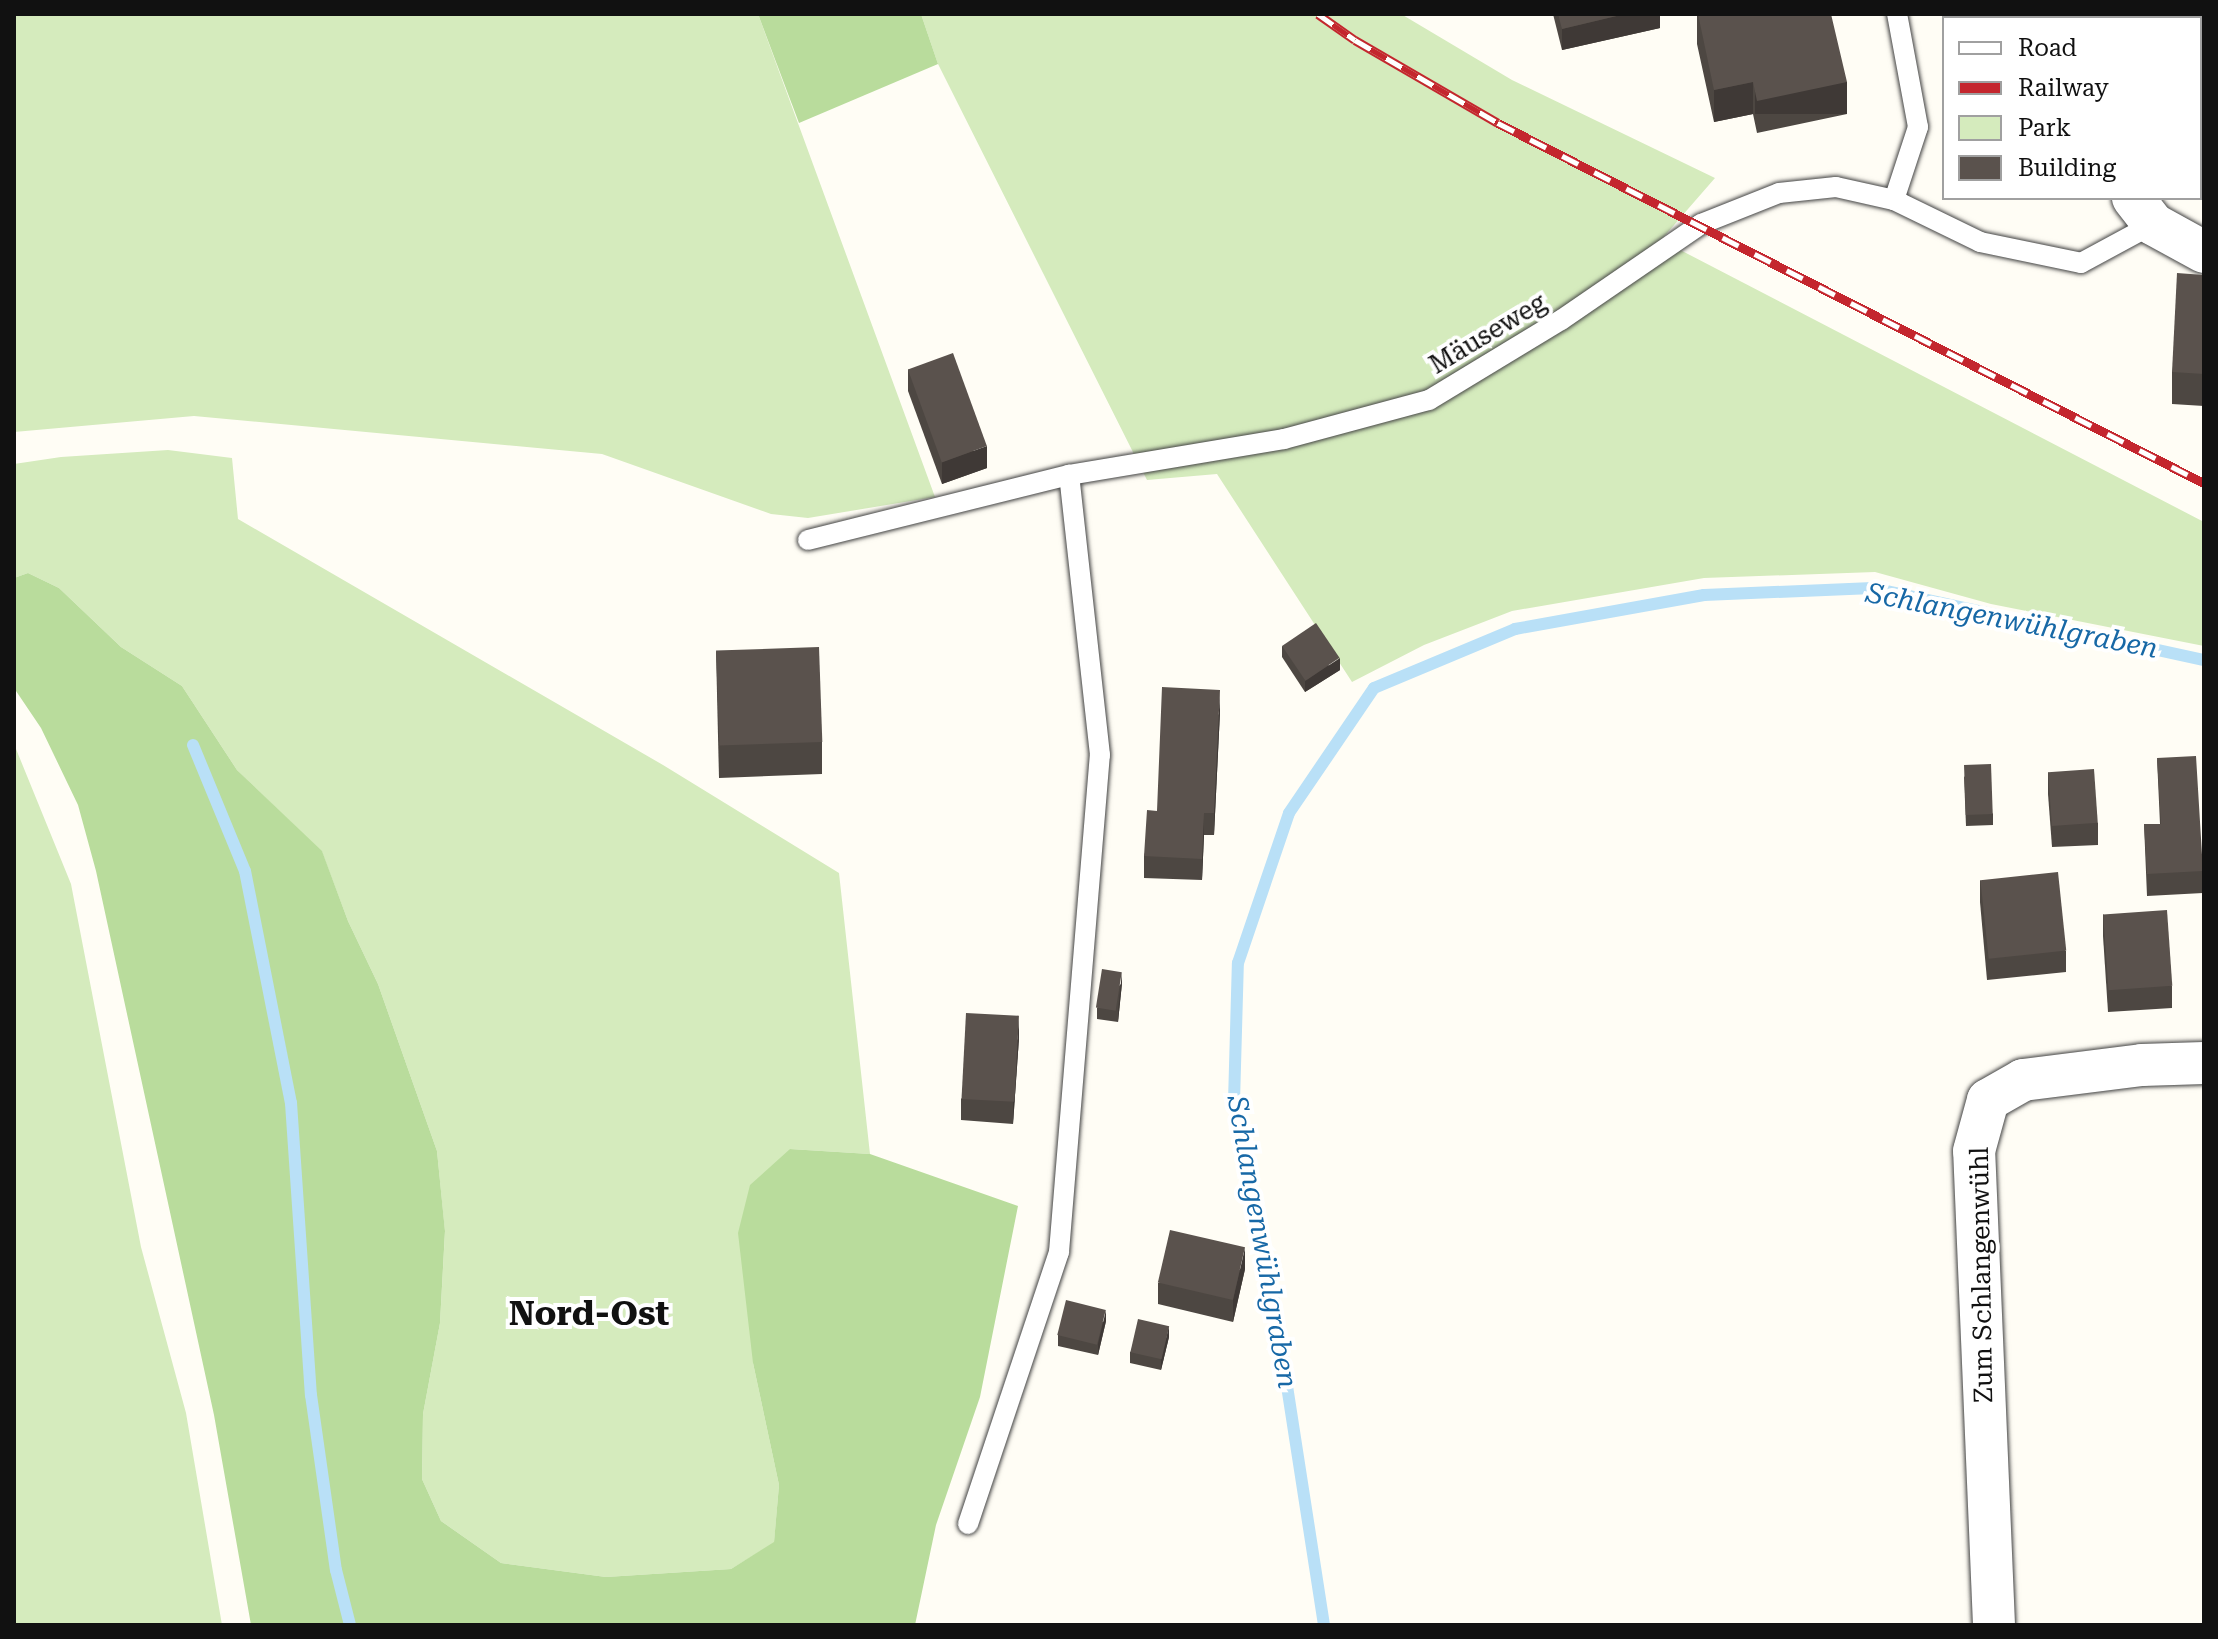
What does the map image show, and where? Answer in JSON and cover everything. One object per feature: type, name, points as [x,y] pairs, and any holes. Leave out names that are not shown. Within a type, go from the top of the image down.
[{"type":"street","points":[[2143,211],[2204,252]]},
{"type":"street","name":"Zum Schlangenwühl","points":[[1994,1625],[1974,1151],[1988,1100],[2023,1080],[2142,1065],[2204,1063]]},
{"type":"lane","points":[[1894,200],[1918,127],[1897,14]]},
{"type":"lane","name":"Mäuseweg","points":[[808,540],[1069,475],[1284,439],[1429,400],[1575,311],[1701,224],[1779,193],[1836,187],[1894,200],[1980,242],[2081,263],[2143,211]]},
{"type":"lane","points":[[968,1524],[1059,1252],[1100,755],[1069,475]]},
{"type":"green space","points":[[14,14],[758,14],[935,497],[808,518],[771,514],[602,454],[194,416],[14,432]]},
{"type":"green space","points":[[758,14],[921,14],[938,64],[799,123]]},
{"type":"green space","points":[[921,14],[1401,14],[1512,80],[1715,178],[1661,240],[2204,522],[2204,646],[1991,604],[1875,572],[1704,578],[1512,611],[1424,645],[1352,682],[1217,474],[1147,480],[938,64]]},
{"type":"green space","points":[[168,450],[232,458],[238,519],[663,765],[839,873],[870,1154],[790,1149],[753,1363],[779,1485],[774,1543],[731,1569],[606,1577],[501,1563],[441,1521],[422,1479],[423,1414],[440,1323],[445,1232],[437,1151],[378,984],[348,921],[322,852],[237,770],[182,686],[121,647],[59,588],[28,573],[14,578],[14,464],[61,457]]},
{"type":"green space","points":[[28,573],[59,588],[121,647],[182,686],[237,770],[322,851],[348,921],[378,984],[437,1151],[445,1231],[440,1323],[423,1414],[422,1479],[441,1521],[501,1563],[606,1577],[731,1569],[774,1542],[779,1485],[753,1363],[738,1233],[750,1185],[790,1149],[870,1154],[1018,1206],[980,1397],[936,1525],[915,1625],[251,1625],[214,1415],[96,871],[78,805],[41,728],[14,688],[14,578]]},
{"type":"green space","points":[[14,744],[71,884],[141,1247],[186,1413],[222,1625],[14,1625]]},
{"type":"building","points":[[1558,14],[1625,14],[1562,29]]},
{"type":"building","points":[[1698,14],[1831,14],[1847,82],[1757,101],[1753,82],[1714,90]]},
{"type":"building","points":[[2204,14],[2204,95],[2202,16],[2174,16]]},
{"type":"building","points":[[2177,273],[2204,275],[2204,374],[2172,372]]},
{"type":"building","points":[[953,353],[987,446],[942,462],[908,369]]},
{"type":"building","points":[[1316,623],[1339,658],[1305,681],[1282,646]]},
{"type":"building","points":[[819,647],[822,742],[719,746],[716,651]]},
{"type":"building","points":[[1162,687],[1220,690],[1214,813],[1204,813],[1202,859],[1144,856],[1147,810],[1157,811]]},
{"type":"building","points":[[2196,756],[2203,871],[2147,874],[2144,824],[2161,824],[2157,758]]},
{"type":"building","points":[[1991,764],[1993,814],[1966,815],[1964,765]]},
{"type":"building","points":[[2094,769],[2098,823],[2052,826],[2048,772]]},
{"type":"building","points":[[2058,872],[2066,951],[1989,959],[1980,880]]},
{"type":"building","points":[[2167,910],[2172,986],[2108,990],[2103,914]]},
{"type":"building","points":[[1102,969],[1122,972],[1116,1011],[1096,1008]]},
{"type":"building","points":[[966,1013],[1019,1016],[1014,1102],[961,1099]]},
{"type":"building","points":[[1170,1230],[1245,1247],[1233,1300],[1158,1283]]},
{"type":"building","points":[[1066,1300],[1106,1310],[1097,1345],[1057,1335]]},
{"type":"building","points":[[1138,1319],[1169,1326],[1162,1359],[1130,1352]]},
{"type":"waterway","name":"Schlangenwühlgraben","points":[[1324,1625],[1269,1269],[1234,1102],[1238,963],[1289,813],[1374,688],[1515,629],[1704,595],[1873,588],[2204,660]]},
{"type":"waterway","points":[[193,745],[245,871],[291,1103],[311,1395],[336,1570],[350,1625]]},
{"type":"railway","points":[[1318,14],[1355,40],[1498,123],[2204,483]]},
{"type":"district","name":"Nord-Ost","points":[[589,1314]]}]
